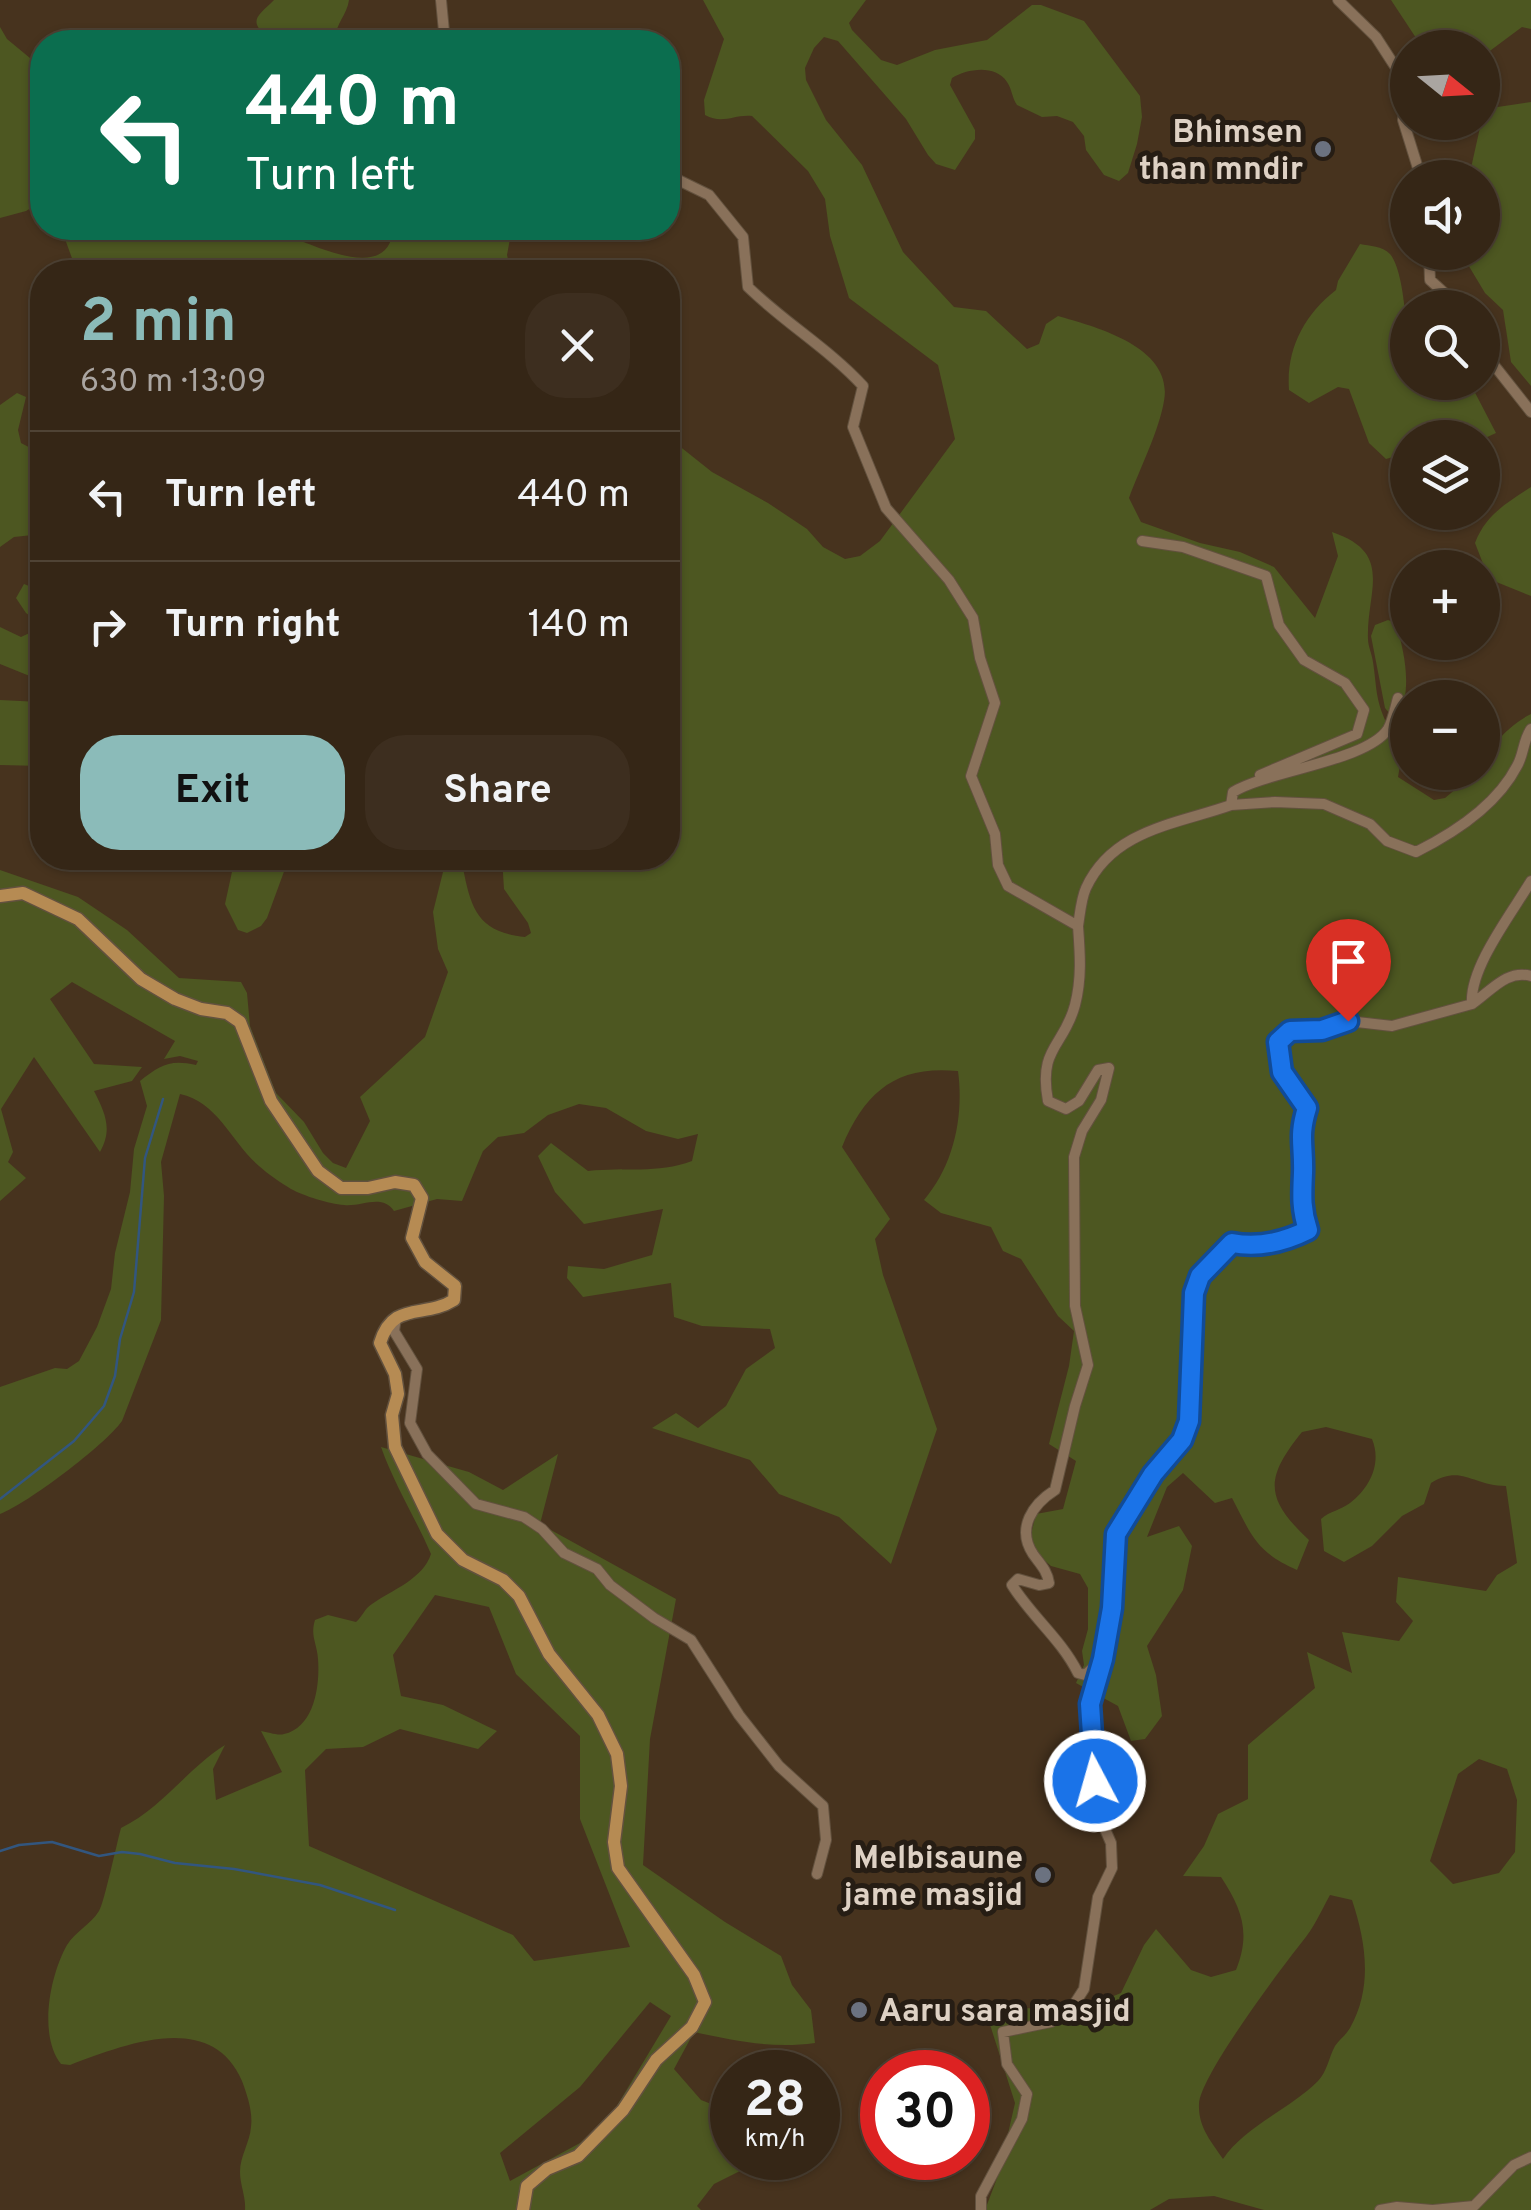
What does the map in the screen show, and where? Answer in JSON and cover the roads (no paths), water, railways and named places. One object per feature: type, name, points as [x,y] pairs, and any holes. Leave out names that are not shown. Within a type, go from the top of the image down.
[{"type":"main road","points":[[0,896],[24,893],[78,919],[141,979],[175,999],[227,1013],[240,1022],[270,1101],[318,1170],[341,1188],[395,1182],[414,1185],[422,1198],[412,1238],[425,1262],[455,1286],[454,1300],[442,1308],[416,1310],[396,1317],[385,1326],[380,1343],[395,1374],[398,1394],[392,1415],[395,1447],[437,1534],[463,1560],[503,1580],[519,1596],[549,1654],[598,1715],[617,1754],[621,1786],[614,1842],[618,1868],[694,1975],[705,2002],[692,2027],[656,2060],[623,2110],[578,2156],[547,2169],[527,2186],[522,2210]]},
{"type":"street","points":[[441,0],[444,30]]},
{"type":"street","points":[[1338,0],[1376,37],[1407,86],[1404,120],[1416,160]]},
{"type":"street","points":[[680,181],[709,196],[743,237],[748,288],[843,364],[863,386],[853,427],[886,508],[949,580],[973,618],[980,658],[995,703],[971,776],[995,834],[998,866],[1008,886],[1078,926]]},
{"type":"street","points":[[1500,373],[1531,412]]},
{"type":"street","points":[[1142,541],[1182,547],[1266,576],[1278,626],[1304,660],[1346,683],[1364,710],[1357,734],[1272,768],[1233,792],[1231,805]]},
{"type":"street","points":[[1250,781],[1367,747],[1388,730],[1390,724]]},
{"type":"street","points":[[1103,1659],[1084,1675],[1078,1673],[1059,1640],[1033,1617],[1012,1585],[1018,1579],[1039,1586],[1050,1583],[1044,1567],[1030,1550],[1026,1538],[1028,1519],[1038,1501],[1055,1490],[1064,1464],[1074,1406],[1088,1365],[1074,1306],[1074,1157],[1082,1131],[1101,1100],[1108,1068],[1098,1070],[1079,1101],[1066,1109],[1048,1101],[1046,1086],[1048,1053],[1074,1009],[1078,991],[1078,926],[1086,888],[1112,851],[1130,839],[1231,805],[1324,804],[1370,824],[1387,841],[1416,852],[1479,813],[1517,766],[1531,729]]},
{"type":"street","points":[[1472,1004],[1471,990],[1487,955],[1531,881]]},
{"type":"street","points":[[981,2210],[982,2196],[1022,2119],[1027,2094],[1007,2064],[1003,2032],[1051,2022],[1075,2003],[1084,1989],[1098,1897],[1112,1868],[1111,1844],[1098,1813],[1089,1718],[1112,1608],[1116,1534],[1153,1474],[1182,1440],[1189,1421],[1194,1293],[1200,1276],[1232,1243],[1248,1246],[1288,1240],[1308,1230],[1300,1204],[1303,1170],[1299,1134],[1307,1108],[1282,1072],[1278,1042],[1290,1031],[1322,1030],[1348,1021],[1392,1026],[1472,1004],[1505,978],[1520,973],[1531,976]]},
{"type":"street","points":[[396,1317],[394,1331],[416,1370],[410,1422],[427,1454],[476,1504],[524,1517],[564,1552],[597,1569],[624,1596],[691,1640],[739,1715],[779,1766],[823,1806],[826,1840],[817,1874]]},
{"type":"street","points":[[1380,2210],[1474,2206],[1514,2165],[1531,2157]]},
{"type":"waterway","points":[[0,1499],[74,1441],[104,1406],[115,1376],[120,1339],[134,1292],[145,1158],[163,1099]]},
{"type":"waterway","points":[[0,1851],[52,1842],[99,1856],[140,1854],[320,1885],[395,1910]]},
{"type":"place","name":"Bhimsen than mndir","points":[[1323,149]]},
{"type":"place","name":"Melbisaune jame masjid","points":[[1043,1875]]},
{"type":"place","name":"Aaru sara masjid","points":[[859,2010]]}]
